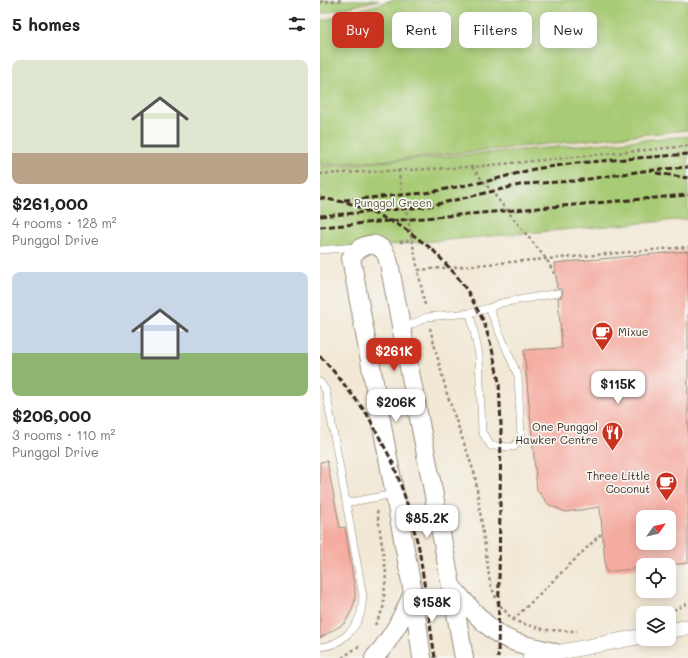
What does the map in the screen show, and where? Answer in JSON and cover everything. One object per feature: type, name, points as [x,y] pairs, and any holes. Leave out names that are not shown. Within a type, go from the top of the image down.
[{"type":"street","points":[[422,658],[413,593],[351,258],[355,251],[361,247],[369,245],[378,247],[384,251],[389,263],[452,587],[464,658]]},
{"type":"street","points":[[452,587],[475,612],[498,633],[512,640],[556,653]]},
{"type":"street","points":[[374,658],[386,645],[400,622],[413,593]]},
{"type":"street","points":[[676,630],[688,627]]},
{"type":"street","points":[[530,658],[636,637]]},
{"type":"lane","points":[[320,250],[361,247]]},
{"type":"lane","points":[[402,329],[427,317],[470,313],[501,303],[558,292]]},
{"type":"lane","points":[[470,313],[479,355],[482,432],[491,446],[514,447],[521,436],[518,376],[488,308]]},
{"type":"lane","points":[[320,382],[326,391],[363,596],[361,613],[354,627],[342,640],[320,648]]},
{"type":"lane","points":[[346,503],[394,494]]},
{"type":"path","points":[[320,2],[343,0]]},
{"type":"path","points":[[320,174],[471,167],[688,146]]},
{"type":"path","points":[[471,167],[547,260],[556,277]]},
{"type":"path","points":[[398,170],[412,240]]},
{"type":"path","points":[[374,627],[383,609],[386,573],[375,497]]},
{"type":"path","points":[[582,631],[546,630],[513,620],[602,533]]},
{"type":"path","points":[[676,609],[688,603]]},
{"type":"path","points":[[342,658],[358,648],[362,643]]},
{"type":"green space","points":[[320,0],[379,0],[320,14]]},
{"type":"green space","points":[[393,0],[688,0],[688,130],[390,160],[320,165],[320,21],[332,18],[332,48],[384,48],[384,12],[351,12]]},
{"type":"green space","name":"Punggol Green","points":[[688,136],[688,219],[320,251],[320,167]]},
{"type":"building","points":[[688,251],[688,563],[676,564],[676,558],[636,558],[636,569],[606,572],[600,507],[566,512],[549,505],[537,490],[524,350],[562,348],[558,298],[561,297],[563,293],[562,290],[557,288],[555,263]]},
{"type":"building","points":[[327,461],[340,528],[345,527],[355,590],[355,600],[352,610],[345,623],[320,638],[320,462]]},
{"type":"railway","points":[[344,200],[425,193],[488,181],[534,169],[577,163],[688,154]]},
{"type":"railway","points":[[320,216],[425,207],[524,184],[575,181],[643,171],[688,167]]},
{"type":"railway","points":[[656,173],[688,178]]},
{"type":"railway","points":[[320,227],[688,195]]},
{"type":"railway","points":[[320,198],[349,203],[404,228],[433,250],[456,275],[468,292],[484,322],[492,349],[499,382],[501,426],[498,658]]},
{"type":"railway","points":[[320,356],[367,414],[393,463],[406,500],[419,548],[435,658]]},
{"type":"place","name":"Mixue","points":[[603,352]]},
{"type":"place","name":"One Punggol Hawker Centre","points":[[613,452]]},
{"type":"place","name":"Three Little Coconut","points":[[666,502]]}]
